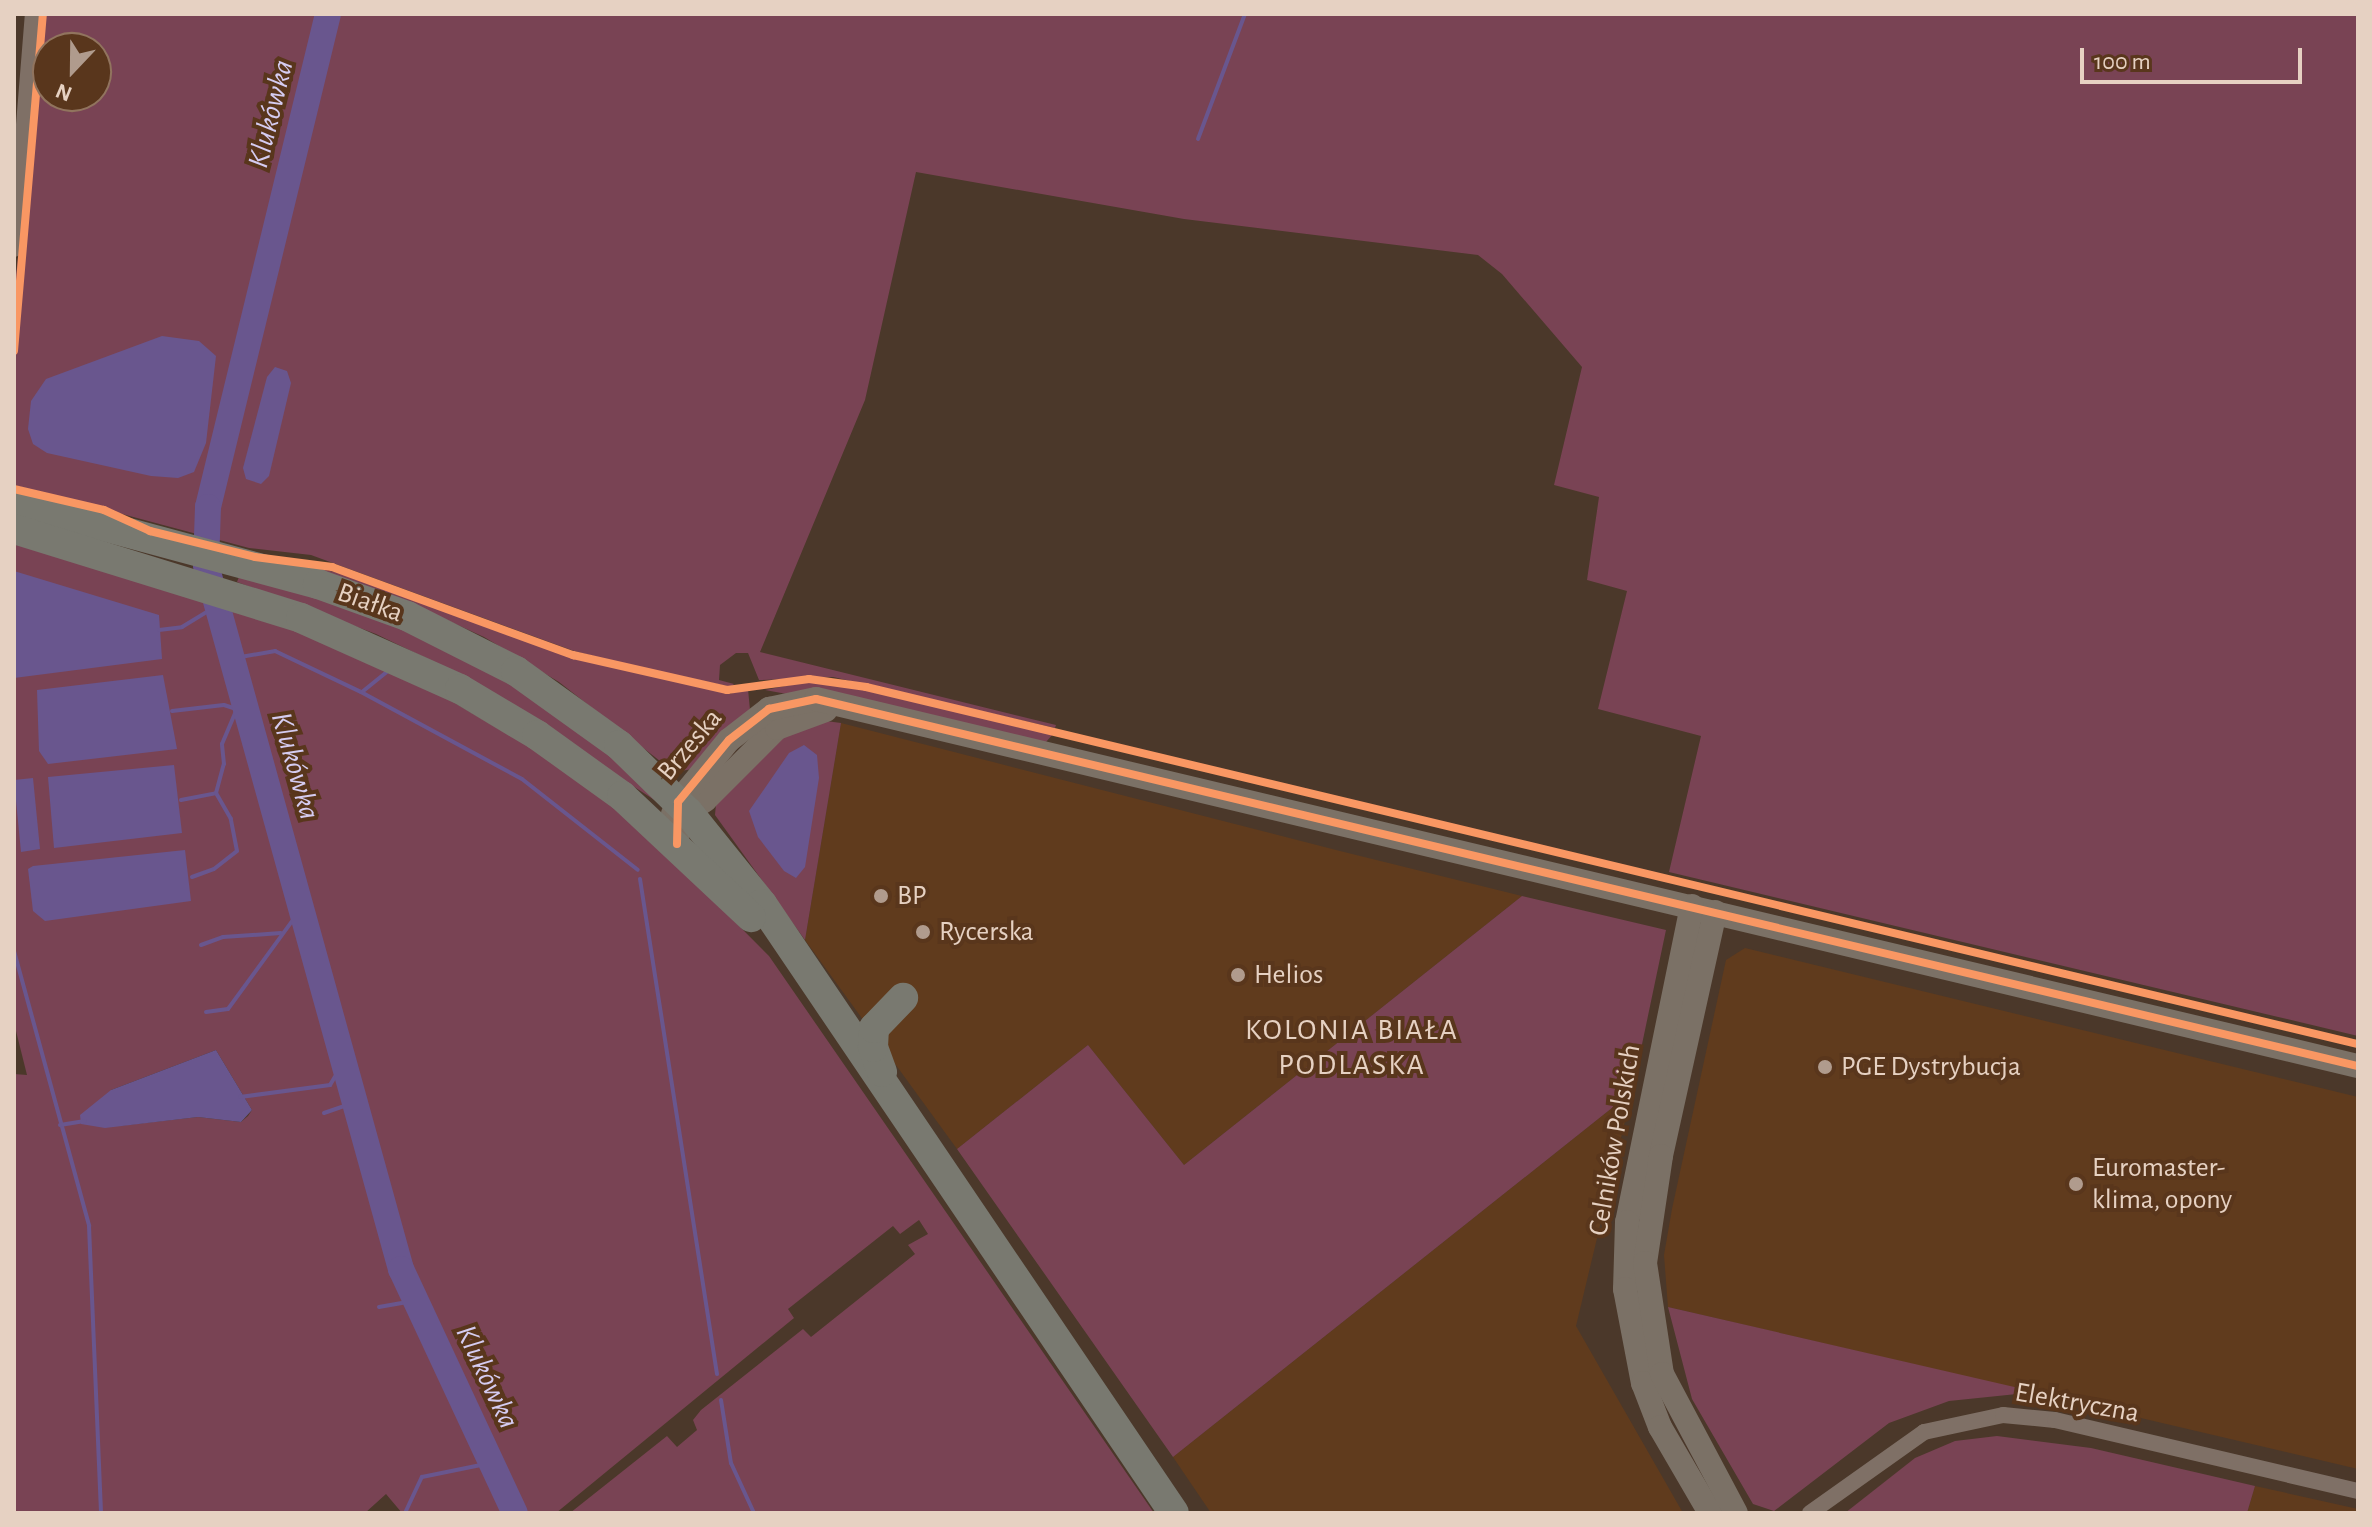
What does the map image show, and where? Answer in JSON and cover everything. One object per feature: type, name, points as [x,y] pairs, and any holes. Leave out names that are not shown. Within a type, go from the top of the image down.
[{"type":"highway","name":"Białka","points":[[14,502],[247,565],[407,616],[498,660],[600,730],[681,809],[762,904],[861,1053]]},
{"type":"highway","name":"Białka","points":[[14,529],[248,600],[363,642],[460,689],[537,735],[642,813],[677,844],[756,922],[861,1053]]},
{"type":"highway","points":[[890,1097],[872,1039],[880,1017],[903,998]]},
{"type":"highway","points":[[861,1053],[1174,1513]]},
{"type":"street","points":[[14,249],[33,14]]},
{"type":"street","name":"Brzeska","points":[[642,813],[681,809],[777,728],[847,705],[2358,1066]]},
{"type":"street","name":"Brzeska","points":[[677,844],[681,809]]},
{"type":"street","name":"Celników Polskich","points":[[1704,909],[1638,1160],[1630,1336],[1660,1427],[1710,1513]]},
{"type":"street","name":"Celników Polskich","points":[[1635,1263],[1662,1374],[1736,1513]]},
{"type":"street","name":"Elektryczna","points":[[1810,1513],[1924,1432],[2003,1415],[2055,1420],[2358,1491]]},
{"type":"shaded area","points":[[46,14],[2358,14],[2358,1036],[1669,872],[1701,736],[1598,709],[1627,591],[1587,580],[1599,497],[1554,485],[1582,367],[1502,274],[1478,255],[1184,219],[916,172],[865,400],[760,652],[1056,725],[1055,728],[833,677],[759,680],[748,653],[736,653],[720,665],[719,680],[734,684],[731,687],[625,664],[574,651],[311,555],[249,548],[14,485],[14,292],[35,112],[112,112],[112,32],[44,32]]},
{"type":"shaded area","points":[[162,336],[199,341],[216,356],[206,443],[194,472],[178,478],[151,476],[47,453],[33,444],[28,429],[31,401],[46,379]]},
{"type":"shaded area","points":[[275,367],[287,371],[291,383],[269,476],[261,484],[246,479],[243,468],[267,377]]},
{"type":"shaded area","points":[[14,541],[370,653],[606,792],[769,956],[1154,1513],[570,1513],[667,1436],[677,1447],[697,1430],[693,1420],[701,1410],[803,1329],[811,1337],[915,1254],[908,1245],[928,1234],[919,1220],[900,1234],[893,1226],[788,1309],[794,1318],[556,1513],[402,1513],[386,1494],[365,1513],[14,1513],[14,1074],[27,1075],[14,1023]],"holes":[[[216,1050],[252,1110],[241,1122],[198,1117],[118,1126],[111,1090]]]},
{"type":"shaded area","points":[[300,564],[352,576],[574,657],[729,694],[748,689],[750,710],[693,769],[674,772],[559,682],[484,637],[403,600]]},
{"type":"shaded area","points":[[242,569],[347,601],[561,708],[656,801],[463,676],[376,634],[237,582]]},
{"type":"shaded area","points":[[14,571],[159,615],[162,659],[14,678]]},
{"type":"shaded area","points":[[163,675],[177,749],[48,764],[39,751],[37,690]]},
{"type":"shaded area","points":[[805,682],[862,689],[1053,734],[1046,742],[765,690]]},
{"type":"shaded area","points":[[811,719],[841,723],[805,940],[715,815],[716,804],[767,743]]},
{"type":"shaded area","points":[[841,723],[1522,896],[1184,1165],[1088,1045],[957,1149],[805,940]]},
{"type":"shaded area","points":[[804,745],[817,755],[819,778],[805,867],[796,878],[784,871],[758,837],[749,811],[789,753]]},
{"type":"shaded area","points":[[174,765],[182,833],[54,848],[48,777]]},
{"type":"shaded area","points":[[33,778],[40,849],[21,852],[14,780]]},
{"type":"shaded area","points":[[185,850],[191,901],[45,921],[33,911],[28,869],[33,866]]},
{"type":"shaded area","points":[[1522,896],[1666,930],[1632,1092],[1173,1457],[957,1149],[1088,1045],[1184,1165]]},
{"type":"shaded area","points":[[1745,948],[2358,1097],[2358,1469],[1668,1307],[1664,1255],[1672,1209],[1726,960]]},
{"type":"shaded area","points":[[216,1050],[252,1110],[241,1122],[198,1117],[105,1128],[81,1124],[80,1115],[111,1090]]},
{"type":"shaded area","points":[[1632,1092],[1576,1326],[1683,1513],[1211,1513],[1173,1457]]},
{"type":"shaded area","points":[[1668,1307],[2036,1392],[1949,1401],[1889,1423],[1774,1511],[1753,1504],[1692,1399]]},
{"type":"shaded area","points":[[1997,1436],[2091,1448],[2255,1486],[2247,1513],[1845,1513],[1915,1458],[1955,1441]]},
{"type":"shaded area","points":[[2255,1486],[2358,1509],[2358,1513],[2247,1513]]},
{"type":"waterway","name":"Klukówka","points":[[328,14],[208,507],[206,565],[401,1269],[515,1513]]},
{"type":"waterway","points":[[1198,139],[1245,14]]},
{"type":"waterway","points":[[159,630],[182,627],[218,605]]},
{"type":"waterway","points":[[235,658],[275,651],[361,692],[522,779],[638,870]]},
{"type":"waterway","points":[[362,692],[388,671]]},
{"type":"waterway","points":[[192,877],[214,869],[237,851],[231,819],[216,793],[224,764],[222,744],[237,709],[247,704]]},
{"type":"waterway","points":[[172,711],[224,705],[236,709]]},
{"type":"waterway","points":[[181,800],[216,793]]},
{"type":"waterway","points":[[640,879],[717,1374]]},
{"type":"waterway","points":[[206,1012],[228,1009],[303,906]]},
{"type":"waterway","points":[[201,945],[223,937],[281,933]]},
{"type":"waterway","points":[[14,951],[89,1226],[101,1513]]},
{"type":"waterway","points":[[240,1097],[330,1085],[345,1060]]},
{"type":"waterway","points":[[324,1113],[356,1102]]},
{"type":"waterway","points":[[60,1125],[85,1121]]},
{"type":"waterway","points":[[379,1307],[414,1301]]},
{"type":"waterway","points":[[721,1400],[731,1463],[754,1513]]},
{"type":"waterway","points":[[405,1513],[422,1477],[491,1463]]},
{"type":"cycle path","points":[[14,351],[43,14]]},
{"type":"cycle path","points":[[14,489],[104,510],[150,531],[255,557],[332,567],[573,655],[727,690],[809,679],[866,687],[2358,1044]]},
{"type":"cycle path","points":[[677,844],[678,802],[729,740],[769,709],[816,699],[2358,1066]]},
{"type":"place","name":"BP","points":[[881,896]]},
{"type":"place","name":"Rycerska","points":[[923,932]]},
{"type":"place","name":"Helios","points":[[1238,975]]},
{"type":"place","name":"PGE Dystrybucja","points":[[1825,1067]]},
{"type":"place","name":"Euromaster- klima, opony","points":[[2076,1184]]},
{"type":"district","name":"KOLONIA BIAŁA PODLASKA","points":[[1352,1047]]}]
